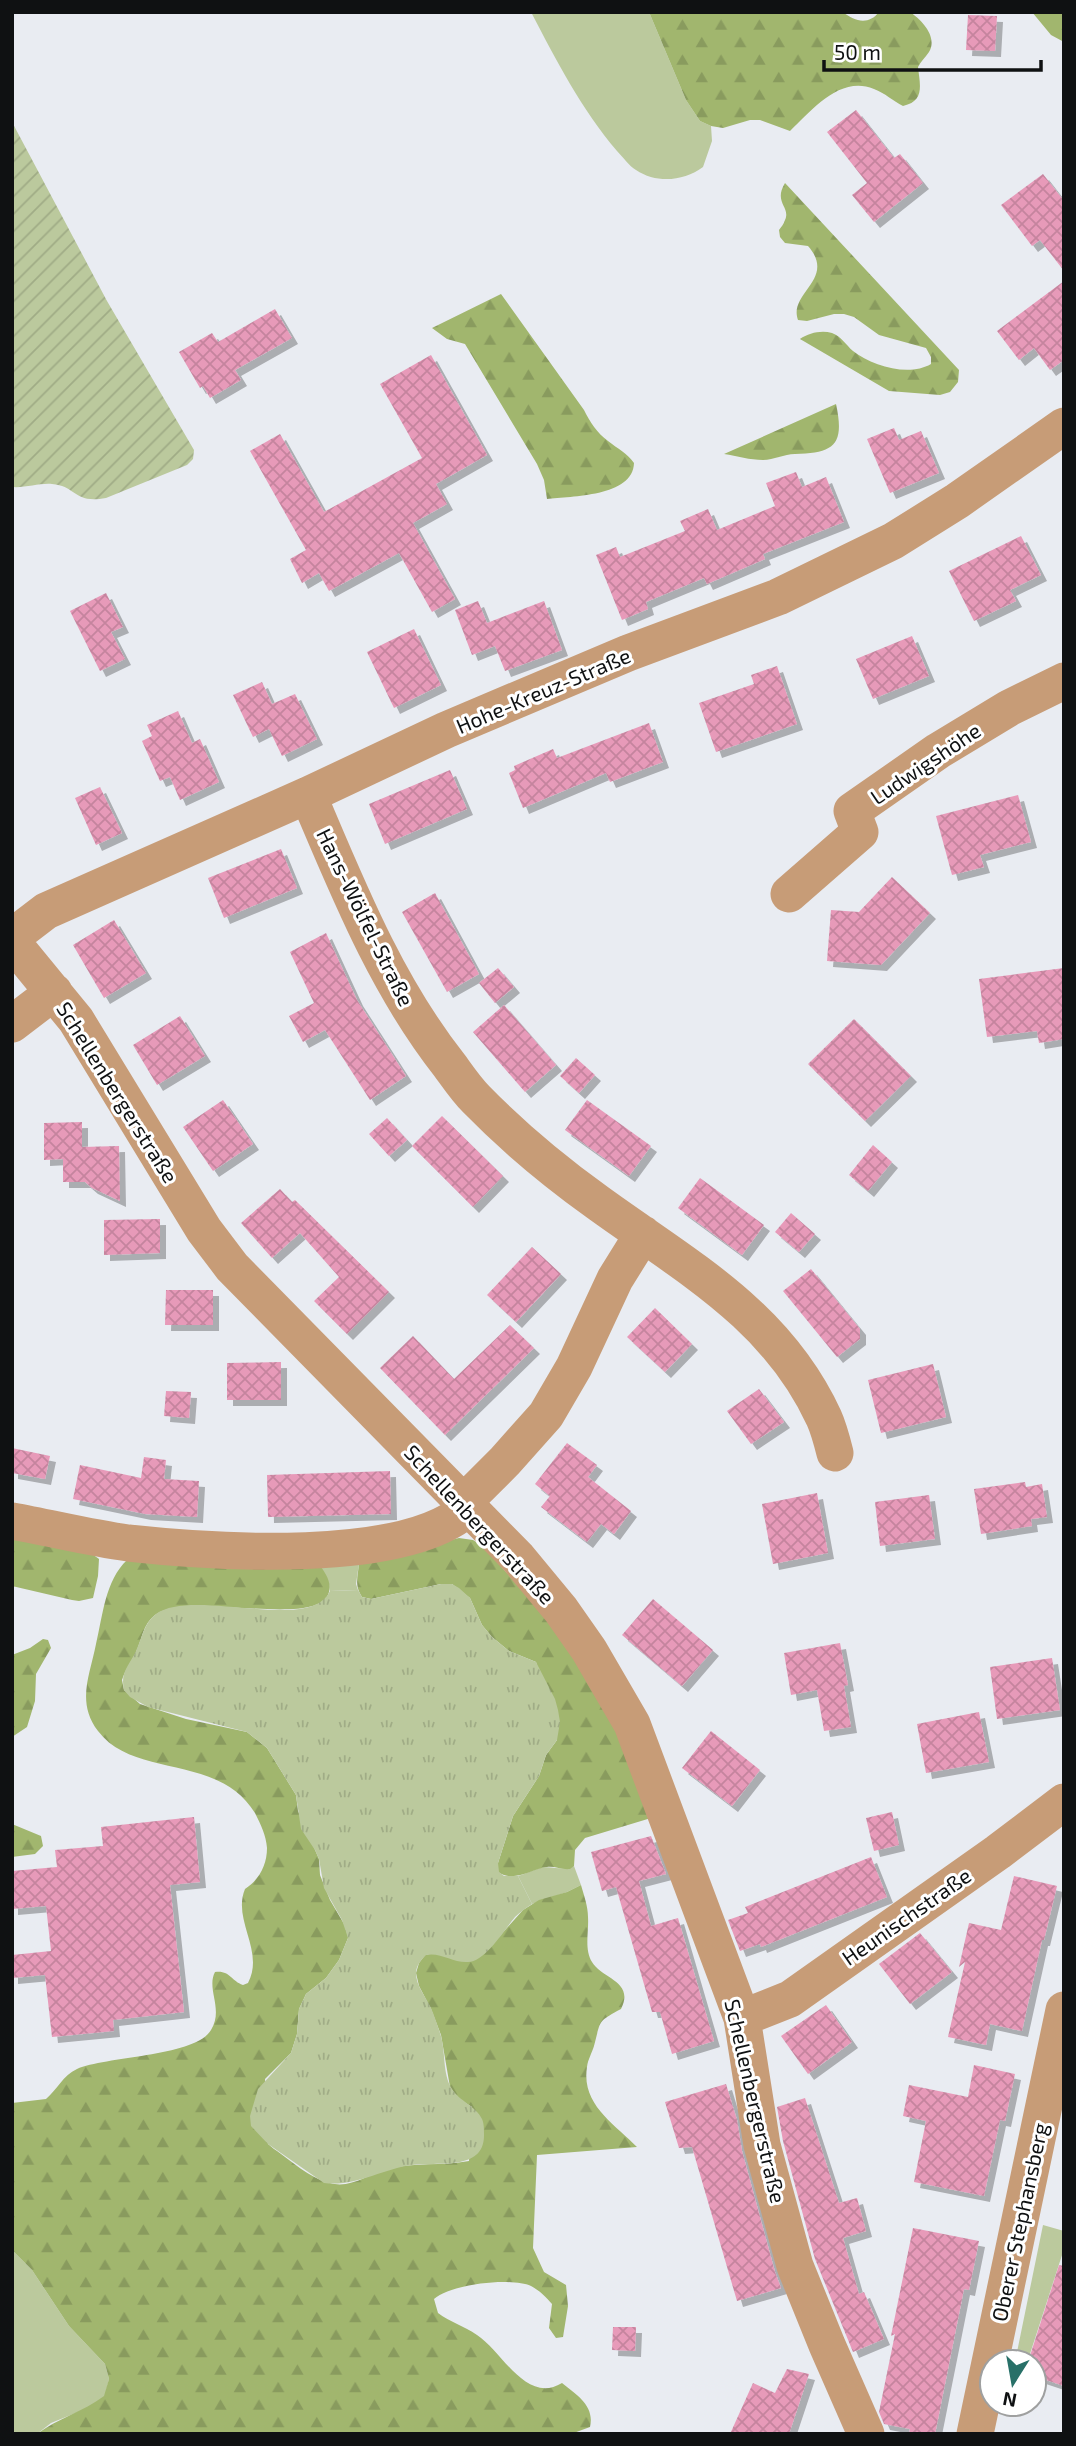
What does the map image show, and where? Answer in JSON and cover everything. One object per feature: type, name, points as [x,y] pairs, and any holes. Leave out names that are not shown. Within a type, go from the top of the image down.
[{"type":"street","name":"Hohe-Kreuz-Straße","points":[[12,939],[46,911],[470,720],[628,653],[778,597],[893,541],[957,501],[1064,426]]},
{"type":"street","name":"Ludwigshöhe","points":[[789,894],[860,832],[852,811],[938,751],[1009,708],[1064,681]]},
{"type":"street","name":"Hans-Wölfel-Straße","points":[[307,795],[354,903],[394,984],[434,1046],[475,1098],[540,1158],[734,1300],[777,1345],[810,1391],[820,1410],[835,1453]]},
{"type":"street","name":"Schellenbergerstraße","points":[[12,939],[76,1020],[204,1230],[232,1267],[518,1558],[561,1610],[589,1650],[632,1724],[742,2018],[762,2145],[795,2266],[866,2434]]},
{"type":"street","points":[[12,1024],[54,992]]},
{"type":"street","points":[[12,1521],[126,1542],[216,1549],[336,1550],[400,1539],[440,1528],[458,1518],[546,1415],[574,1367],[615,1279],[643,1234]]},
{"type":"street","name":"Heunischstraße","points":[[742,2018],[790,1999],[1064,1802]]},
{"type":"street","name":"Oberer Stephansberg","points":[[975,2434],[1064,2010]]},
{"type":"green space","points":[[531,12],[649,12],[686,100],[700,121],[711,126],[712,141],[703,167],[679,178],[661,179],[644,174],[631,166],[604,135],[581,102]]},
{"type":"green space","points":[[649,12],[843,12],[862,21],[871,19],[879,12],[910,12],[927,29],[932,41],[929,52],[918,67],[918,96],[910,104],[903,106],[874,89],[850,87],[838,91],[817,105],[790,131],[760,120],[750,120],[723,128],[700,121],[686,100]]},
{"type":"green space","points":[[1032,12],[1064,12],[1064,42],[1051,35]]},
{"type":"green space","points":[[12,122],[107,301],[194,450],[193,459],[187,465],[106,498],[87,499],[60,485],[52,484],[12,487]]},
{"type":"green space","points":[[785,183],[959,370],[958,382],[950,392],[940,395],[889,391],[800,339],[815,333],[828,332],[838,336],[853,351],[880,365],[912,370],[931,364],[926,348],[879,335],[854,317],[834,314],[807,321],[798,320],[799,302],[815,277],[817,268],[808,246],[785,243],[780,237],[779,230],[786,215],[781,200]]},
{"type":"green space","points":[[501,294],[594,427],[634,463],[631,474],[623,483],[599,493],[547,499],[544,480],[537,464],[465,344],[447,339],[432,328]]},
{"type":"green space","points":[[836,404],[839,429],[834,444],[827,449],[763,460],[724,454]]},
{"type":"green space","points":[[12,1532],[88,1551],[99,1559],[93,1598],[72,1600],[12,1586]]},
{"type":"green space","points":[[459,1538],[473,1540],[484,1547],[544,1615],[579,1665],[617,1728],[651,1818],[585,1838],[575,1850],[574,1866],[570,1869],[547,1867],[510,1876],[498,1872],[498,1863],[513,1816],[539,1776],[546,1755],[557,1740],[536,1662],[509,1651],[492,1637],[482,1625],[470,1598],[452,1584],[371,1599],[362,1597],[358,1589],[359,1563]]},
{"type":"green space","points":[[127,1560],[318,1563],[328,1580],[329,1592],[320,1603],[303,1608],[194,1606],[171,1608],[155,1615],[145,1627],[122,1680],[124,1690],[140,1704],[186,1719],[247,1732],[267,1748],[296,1795],[298,1811],[319,1859],[320,1875],[330,1900],[347,1929],[348,1938],[339,1960],[326,1978],[306,1994],[299,2009],[297,2034],[291,2053],[265,2079],[268,2144],[301,2169],[322,2181],[345,2184],[397,2167],[469,2161],[472,2107],[459,2099],[450,2087],[441,2035],[419,1986],[416,1973],[419,1963],[425,1955],[434,1953],[444,1956],[487,1950],[523,1910],[539,1900],[581,1885],[588,1913],[587,1946],[592,1962],[621,1986],[624,1992],[621,2009],[599,2026],[588,2064],[589,2092],[602,2113],[637,2147],[537,2155],[533,2248],[544,2272],[566,2285],[568,2306],[563,2337],[556,2338],[549,2328],[552,2304],[543,2294],[522,2283],[496,2282],[467,2286],[453,2289],[434,2299],[438,2313],[477,2335],[526,2382],[549,2388],[562,2383],[573,2392],[584,2402],[590,2413],[590,2427],[571,2434],[37,2434],[104,2396],[109,2379],[105,2364],[69,2326],[32,2270],[12,2250],[12,2103],[46,2099],[77,2069],[169,2051],[202,2039],[215,2022],[216,2007],[212,1985],[215,1972],[227,1974],[243,1985],[248,1983],[253,1959],[242,1901],[245,1889],[261,1871],[267,1854],[266,1839],[255,1813],[239,1794],[199,1773],[133,1756],[114,1746],[91,1720],[86,1688],[103,1610],[109,1588]]},
{"type":"green space","points":[[318,1563],[359,1563],[356,1584],[358,1590],[330,1591]]},
{"type":"green space","points":[[452,1584],[470,1598],[482,1625],[509,1651],[536,1662],[555,1699],[560,1722],[557,1740],[546,1755],[539,1776],[513,1816],[498,1863],[499,1872],[504,1876],[518,1876],[532,1904],[515,1917],[488,1951],[474,1961],[463,1962],[426,1955],[416,1970],[416,1978],[440,2033],[449,2083],[455,2093],[479,2114],[483,2121],[482,2146],[477,2154],[458,2162],[412,2165],[358,2180],[324,2183],[268,2144],[251,2126],[250,2116],[258,2089],[291,2053],[297,2034],[299,2009],[306,1994],[326,1978],[339,1960],[348,1938],[342,1920],[324,1888],[319,1859],[301,1829],[296,1795],[267,1748],[247,1732],[148,1707],[130,1697],[124,1690],[123,1678],[149,1622],[156,1614],[174,1607],[196,1605],[300,1609],[318,1603],[330,1591],[358,1590],[362,1597],[371,1599]]},
{"type":"green space","points":[[43,1639],[48,1640],[51,1648],[36,1674],[35,1701],[27,1727],[12,1737],[12,1655]]},
{"type":"green space","points":[[12,1824],[41,1836],[43,1846],[35,1854],[12,1857]]},
{"type":"green space","points":[[574,1866],[581,1885],[532,1904],[518,1876],[540,1868]]},
{"type":"green space","points":[[1043,2225],[1064,2231],[1064,2249],[1032,2348],[1018,2348]]},
{"type":"green space","points":[[12,2250],[32,2270],[69,2326],[105,2364],[109,2379],[105,2396],[88,2408],[51,2423],[37,2434],[12,2434]]},
{"type":"building","points":[[968,15],[997,16],[995,51],[966,50]]},
{"type":"building","points":[[856,110],[894,158],[900,154],[923,183],[874,222],[852,195],[867,183],[827,132]]},
{"type":"building","points":[[1043,174],[1064,201],[1064,271],[1040,240],[1032,246],[1001,205]]},
{"type":"building","points":[[1064,281],[1064,360],[1050,370],[1034,348],[1019,360],[997,331]]},
{"type":"building","points":[[275,309],[292,338],[235,370],[241,380],[210,398],[203,386],[200,388],[179,352],[212,333],[218,342]]},
{"type":"building","points":[[431,355],[487,455],[436,484],[447,504],[413,523],[455,599],[432,612],[399,553],[329,591],[319,573],[302,583],[290,559],[306,550],[250,451],[280,434],[324,512],[422,458],[380,384]]},
{"type":"building","points":[[894,428],[899,440],[921,431],[939,473],[890,493],[867,439]]},
{"type":"building","points":[[796,472],[802,487],[826,477],[844,522],[763,554],[765,559],[707,584],[704,578],[646,602],[648,609],[622,620],[596,555],[616,547],[620,557],[685,531],[680,521],[708,509],[717,530],[775,506],[766,483]]},
{"type":"building","points":[[1021,536],[1041,575],[1010,590],[1016,601],[974,621],[949,571]]},
{"type":"building","points":[[106,593],[123,627],[111,632],[125,659],[100,671],[70,611]]},
{"type":"building","points":[[478,601],[487,623],[544,601],[562,650],[505,671],[495,646],[472,655],[455,610]]},
{"type":"building","points":[[414,629],[441,685],[394,708],[367,652]]},
{"type":"building","points":[[912,636],[929,676],[873,699],[856,659]]},
{"type":"building","points":[[777,666],[797,724],[716,752],[699,703],[754,684],[751,675]]},
{"type":"building","points":[[262,682],[272,704],[295,694],[317,739],[282,756],[269,729],[253,737],[233,695]]},
{"type":"building","points":[[178,711],[192,743],[200,739],[219,782],[180,800],[170,777],[160,781],[142,741],[152,736],[147,725]]},
{"type":"building","points":[[649,723],[663,762],[610,782],[606,773],[523,808],[509,773],[515,770],[514,766],[553,749],[557,758]]},
{"type":"building","points":[[450,770],[467,809],[385,844],[369,804]]},
{"type":"building","points":[[100,787],[122,833],[96,845],[75,798]]},
{"type":"building","points":[[1018,795],[1031,842],[980,855],[984,867],[952,875],[936,816]]},
{"type":"building","points":[[281,849],[297,888],[224,918],[208,878]]},
{"type":"building","points":[[892,877],[930,913],[881,965],[827,961],[831,910],[859,912]]},
{"type":"building","points":[[435,893],[479,974],[447,992],[402,912]]},
{"type":"building","points":[[114,920],[146,973],[104,998],[73,945]]},
{"type":"building","points":[[326,933],[357,1000],[406,1076],[370,1100],[325,1030],[303,1042],[289,1016],[314,1003],[290,952]]},
{"type":"building","points":[[498,968],[514,987],[495,1003],[479,983]]},
{"type":"building","points":[[1064,968],[1064,1039],[1039,1043],[1037,1031],[987,1037],[979,979]]},
{"type":"building","points":[[504,1005],[556,1065],[525,1092],[473,1032]]},
{"type":"building","points":[[180,1016],[205,1056],[157,1085],[133,1045]]},
{"type":"building","points":[[854,1019],[911,1076],[865,1121],[808,1064]]},
{"type":"building","points":[[576,1058],[595,1075],[579,1093],[560,1076]]},
{"type":"building","points":[[223,1100],[253,1144],[213,1171],[183,1127]]},
{"type":"building","points":[[587,1100],[651,1146],[629,1176],[565,1130]]},
{"type":"building","points":[[442,1116],[503,1176],[473,1207],[412,1146]]},
{"type":"building","points":[[387,1118],[407,1140],[389,1156],[369,1134]]},
{"type":"building","points":[[82,1122],[82,1147],[119,1146],[120,1201],[85,1182],[63,1182],[63,1159],[44,1160],[44,1123]]},
{"type":"building","points":[[873,1145],[892,1162],[868,1191],[849,1175]]},
{"type":"building","points":[[700,1178],[764,1225],[742,1255],[678,1208]]},
{"type":"building","points":[[280,1189],[292,1202],[295,1200],[389,1292],[347,1334],[314,1301],[339,1277],[300,1233],[272,1258],[241,1223]]},
{"type":"building","points":[[791,1213],[815,1234],[799,1252],[775,1232]]},
{"type":"building","points":[[160,1219],[160,1253],[104,1255],[104,1220]]},
{"type":"building","points":[[532,1247],[561,1274],[516,1322],[487,1295]]},
{"type":"building","points":[[811,1269],[860,1329],[860,1339],[837,1357],[783,1291]]},
{"type":"building","points":[[166,1290],[213,1290],[213,1325],[165,1325]]},
{"type":"building","points":[[655,1308],[692,1344],[665,1372],[627,1337]]},
{"type":"building","points":[[510,1325],[534,1348],[445,1435],[380,1368],[413,1336],[454,1379]]},
{"type":"building","points":[[281,1362],[281,1400],[227,1400],[227,1363]]},
{"type":"building","points":[[933,1364],[946,1417],[881,1433],[868,1380]]},
{"type":"building","points":[[759,1389],[784,1422],[751,1444],[727,1411]]},
{"type":"building","points":[[166,1391],[191,1392],[189,1418],[164,1416]]},
{"type":"building","points":[[567,1443],[597,1465],[588,1477],[631,1511],[614,1534],[601,1524],[587,1542],[541,1507],[550,1496],[535,1484]]},
{"type":"building","points":[[12,1448],[50,1456],[45,1479],[12,1473]]},
{"type":"building","points":[[144,1457],[166,1460],[164,1479],[199,1481],[197,1517],[145,1514],[73,1499],[80,1465],[141,1478]]},
{"type":"building","points":[[390,1471],[391,1514],[268,1517],[267,1475]]},
{"type":"building","points":[[1025,1482],[1026,1487],[1042,1484],[1047,1517],[1031,1519],[1032,1526],[981,1534],[974,1489]]},
{"type":"building","points":[[817,1493],[828,1553],[773,1564],[762,1504]]},
{"type":"building","points":[[929,1495],[935,1539],[880,1546],[875,1502]]},
{"type":"building","points":[[653,1599],[713,1650],[682,1686],[622,1635]]},
{"type":"building","points":[[840,1643],[848,1685],[844,1686],[851,1727],[824,1731],[817,1690],[791,1695],[784,1653]]},
{"type":"building","points":[[1052,1658],[1060,1710],[997,1719],[990,1667]]},
{"type":"building","points":[[979,1712],[989,1762],[926,1773],[917,1724]]},
{"type":"building","points":[[711,1731],[760,1770],[732,1806],[682,1768]]},
{"type":"building","points":[[892,1812],[899,1845],[874,1851],[866,1818]]},
{"type":"building","points":[[194,1817],[200,1882],[170,1885],[184,2012],[113,2020],[114,2031],[52,2037],[45,1975],[12,1978],[12,1955],[51,1951],[46,1906],[12,1909],[12,1871],[57,1867],[55,1850],[103,1846],[101,1827]]},
{"type":"building","points":[[651,1836],[666,1874],[639,1881],[651,1926],[678,1918],[714,2041],[672,2054],[660,2012],[652,2012],[616,1887],[602,1891],[591,1852]]},
{"type":"building","points":[[871,1857],[887,1897],[761,1947],[760,1944],[740,1951],[728,1920],[748,1913],[745,1907]]},
{"type":"building","points":[[1014,1876],[1057,1886],[1022,2031],[990,2024],[986,2045],[948,2037],[965,1962],[959,1967],[969,1923],[1001,1930]]},
{"type":"building","points":[[920,1933],[952,1972],[910,2004],[879,1964]]},
{"type":"building","points":[[826,2005],[852,2042],[808,2074],[781,2036]]},
{"type":"building","points":[[974,2065],[1015,2074],[1005,2121],[1000,2120],[984,2196],[914,2182],[926,2121],[903,2116],[909,2085],[968,2097]]},
{"type":"building","points":[[726,2084],[781,2288],[737,2301],[692,2147],[679,2148],[665,2102]]},
{"type":"building","points":[[805,2098],[839,2203],[857,2198],[866,2231],[843,2238],[859,2294],[864,2292],[884,2339],[853,2352],[815,2259],[783,2141],[777,2107]]},
{"type":"building","points":[[913,2228],[979,2241],[969,2290],[964,2289],[935,2434],[909,2434],[910,2429],[884,2424],[879,2412]]},
{"type":"building","points":[[1059,2265],[1064,2266],[1064,2386],[1048,2381],[1048,2348],[1032,2348]]},
{"type":"building","points":[[613,2327],[636,2327],[635,2351],[612,2350]]},
{"type":"building","points":[[787,2369],[809,2374],[789,2434],[730,2434],[753,2383],[775,2393]]}]
